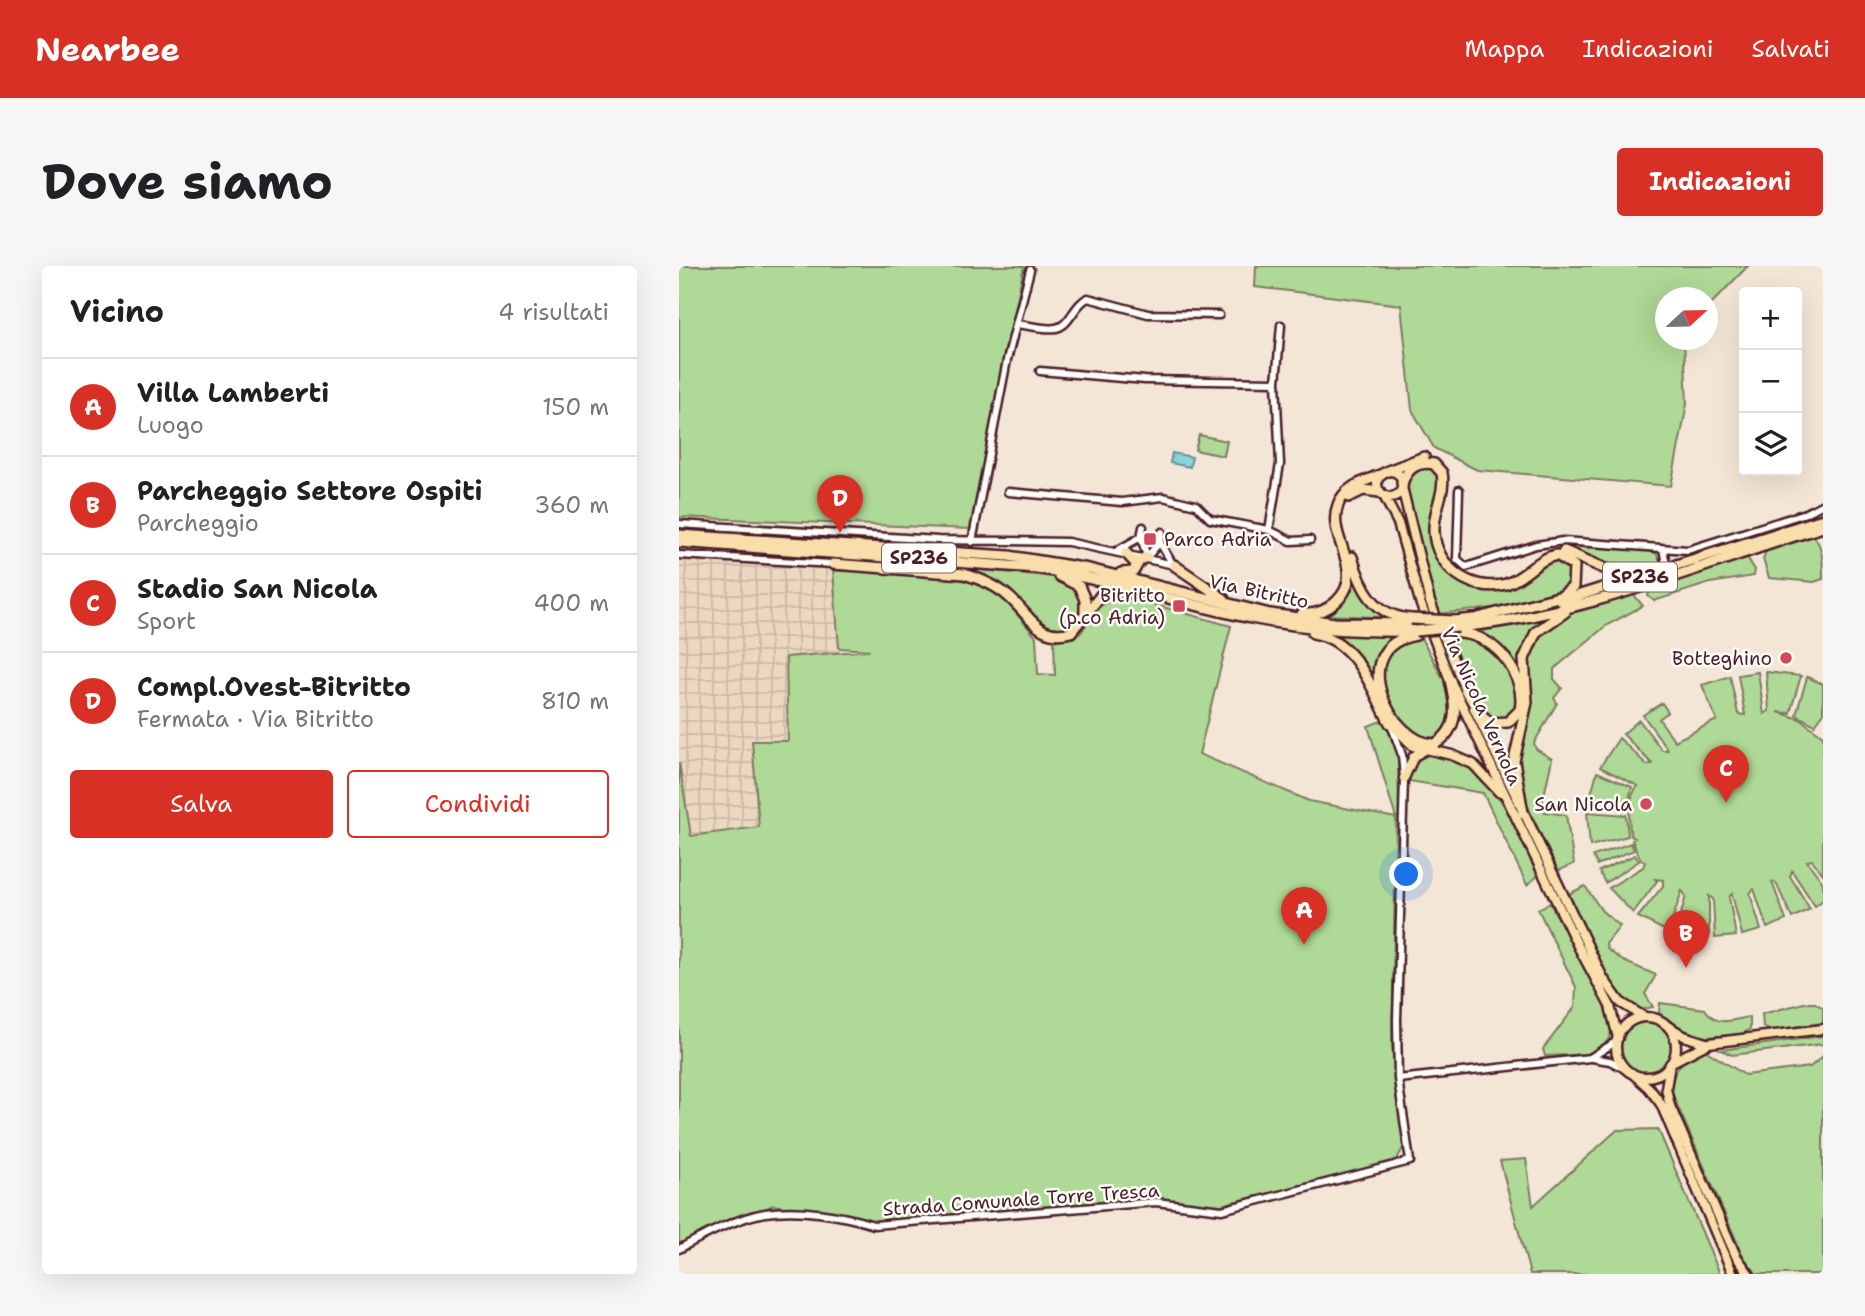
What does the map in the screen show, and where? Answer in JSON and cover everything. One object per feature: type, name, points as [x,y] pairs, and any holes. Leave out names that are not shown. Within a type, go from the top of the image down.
[{"type":"highway","points":[[1174,565],[1216,596],[1270,614],[1318,613],[1341,597],[1349,573],[1336,517],[1338,503],[1347,491],[1423,457],[1443,464],[1449,484],[1439,519],[1441,542],[1456,568],[1473,577],[1505,578],[1544,552],[1559,550],[1606,569],[1656,572]]},
{"type":"highway","points":[[1402,485],[1406,474],[1418,464],[1434,464],[1443,472],[1443,489],[1434,521],[1436,544],[1445,563],[1461,578],[1482,585],[1507,583],[1543,559],[1557,555],[1574,566],[1573,587],[1562,596],[1478,618]]},
{"type":"highway","points":[[1382,494],[1369,489],[1350,496],[1343,507],[1342,524],[1358,577],[1369,597],[1385,612],[1416,628],[1392,644],[1384,653],[1377,675],[1387,705],[1417,741],[1435,744],[1449,733],[1457,709],[1450,680]]},
{"type":"highway","points":[[1746,543],[1823,512]]},
{"type":"highway","name":"Via Bitritto","points":[[679,542],[971,562],[1072,573],[1221,610],[1314,628],[1416,628],[1458,627],[1478,618],[1571,598],[1823,519]]},
{"type":"highway","name":"Via Bitritto","points":[[679,535],[998,555],[1059,563],[1270,614],[1335,623],[1439,630],[1514,620],[1599,598],[1823,527]]},
{"type":"highway","points":[[1121,552],[1137,565]]},
{"type":"highway","points":[[1059,563],[1087,565],[1126,573],[1133,572],[1137,565],[1147,558]]},
{"type":"highway","points":[[971,562],[1067,578],[1083,592],[1084,616]]},
{"type":"highway","points":[[833,564],[964,574],[978,578],[995,585],[1021,608],[1042,632],[1051,635],[1072,632],[1096,599],[1112,591],[1145,596],[1156,594]]},
{"type":"highway","points":[[1518,813],[1514,761],[1527,702],[1523,670],[1528,645],[1544,624],[1599,598]]},
{"type":"highway","points":[[1221,610],[1232,618],[1318,633],[1340,645],[1360,665],[1390,723]]},
{"type":"highway","points":[[1458,627],[1483,640],[1502,655],[1520,687],[1520,710],[1508,722],[1491,723],[1480,714],[1465,689]]},
{"type":"main road","points":[[1384,473],[1399,476],[1402,485],[1397,495],[1382,494],[1377,485],[1384,473]]},
{"type":"main road","name":"Via Nicola Vernola","points":[[1402,485],[1430,603],[1518,813]]},
{"type":"main road","name":"Via Nicola Vernola","points":[[1382,494],[1398,523],[1422,605],[1450,680],[1518,813],[1613,1013],[1617,1039]]},
{"type":"main road","points":[[1390,723],[1413,746],[1452,755],[1480,769],[1518,813]]},
{"type":"main road","points":[[1404,778],[1414,756],[1425,750]]},
{"type":"main road","name":"Via Nicola Vernola","points":[[1564,909],[1612,992],[1628,1009],[1644,1017]]},
{"type":"main road","points":[[1709,1043],[1691,1039],[1644,1017],[1625,1026],[1617,1039],[1618,1056],[1629,1071],[1650,1088],[1661,1104],[1733,1274]]},
{"type":"main road","points":[[1666,1025],[1676,1042],[1666,1088],[1670,1106],[1736,1256],[1749,1274]]},
{"type":"main road","points":[[1629,1071],[1657,1075],[1687,1051],[1709,1043],[1823,1030]]},
{"type":"street","points":[[972,542],[1016,324],[1030,270]]},
{"type":"street","points":[[1016,324],[1054,328],[1061,326],[1075,306],[1088,298],[1148,314],[1219,315]]},
{"type":"street","points":[[1269,530],[1280,464],[1276,382],[1281,326]]},
{"type":"street","points":[[1040,371],[1145,380],[1276,382]]},
{"type":"street","points":[[1459,490],[1457,559],[1466,567],[1536,545],[1563,541],[1688,550],[1806,513],[1823,505]]},
{"type":"street","points":[[1008,492],[1122,502],[1163,497],[1196,505],[1210,519],[1269,530],[1291,541],[1310,540]]},
{"type":"street","points":[[679,524],[972,542],[1068,542],[1174,565]]},
{"type":"street","points":[[1121,552],[1140,537],[1143,527]]},
{"type":"street","points":[[1147,558],[1160,542],[1162,532]]},
{"type":"street","points":[[1140,537],[1160,542],[1174,565]]},
{"type":"street","points":[[1140,537],[1147,558]]},
{"type":"street","points":[[1663,549],[1667,568]]},
{"type":"street","points":[[679,555],[833,564]]},
{"type":"street","points":[[1390,723],[1402,755],[1404,778],[1398,1079],[1590,1058],[1610,1061],[1629,1071]]},
{"type":"street","points":[[1590,1058],[1617,1039]]},
{"type":"street","name":"Strada Comunale Torre Tresca","points":[[679,1249],[737,1222],[766,1213],[846,1217],[874,1225],[1156,1202],[1222,1210],[1410,1161],[1398,1079]]},
{"type":"shaded area","points":[[679,555],[833,564],[839,652],[786,657],[788,742],[752,741],[759,827],[691,836],[679,762]]},
{"type":"green space","points":[[679,266],[1024,266],[970,529],[679,517]]},
{"type":"green space","points":[[1256,266],[1748,266],[1718,297],[1718,287],[1655,287],[1655,350],[1684,350],[1687,404],[1671,486],[1477,470],[1434,448],[1412,410],[1401,305],[1255,287]]},
{"type":"green space","points":[[1199,435],[1227,441],[1224,456],[1195,450]]},
{"type":"green space","points":[[1430,466],[1441,477],[1431,522],[1449,570],[1495,588],[1552,557],[1570,565],[1570,588],[1522,603],[1437,614],[1406,485],[1409,475],[1421,467]]},
{"type":"green space","points":[[1813,536],[1821,549],[1823,579],[1814,582],[1769,578],[1763,559],[1766,551]]},
{"type":"green space","points":[[1558,546],[1647,550],[1656,553],[1660,561],[1650,568],[1624,569]]},
{"type":"green space","points":[[1747,557],[1755,570],[1754,576],[1710,583],[1654,601],[1648,596],[1650,588],[1659,584]]},
{"type":"green space","points":[[959,568],[1067,578],[1073,581],[1085,608],[1070,628],[1048,627],[1001,583]]},
{"type":"green space","points":[[833,570],[923,574],[989,588],[1008,598],[1010,606],[1036,637],[1038,674],[1055,675],[1054,641],[1080,634],[1097,608],[1120,595],[1231,626],[1199,754],[1309,801],[1396,818],[1392,1047],[1404,1146],[1396,1161],[1221,1205],[1149,1200],[887,1224],[773,1205],[679,1248],[679,762],[691,836],[759,827],[752,741],[788,741],[786,657],[870,650],[839,648]]},
{"type":"green space","points":[[1352,572],[1356,578],[1394,618],[1327,615]]},
{"type":"green space","points":[[1626,592],[1634,595],[1643,606],[1607,625],[1554,669],[1554,679],[1562,688],[1554,698],[1557,703],[1534,743],[1536,749],[1552,759],[1542,805],[1545,812],[1566,815],[1574,864],[1558,871],[1524,799],[1518,764],[1530,641],[1563,615]]},
{"type":"green space","points":[[1548,617],[1526,642],[1519,671],[1504,651],[1472,632]]},
{"type":"green space","points":[[1463,633],[1487,646],[1507,668],[1522,702],[1511,717],[1491,719],[1478,706],[1447,637]]},
{"type":"green space","points":[[1331,634],[1401,637],[1382,653],[1373,681],[1352,651]]},
{"type":"green space","points":[[1421,638],[1451,693],[1451,717],[1443,735],[1425,737],[1408,729],[1395,715],[1386,696],[1383,676],[1386,658],[1399,644]]},
{"type":"green space","points":[[1758,672],[1764,714],[1769,711],[1766,672],[1801,676],[1790,713],[1778,712],[1800,719],[1823,736],[1823,874],[1812,860],[1807,861],[1823,883],[1823,900],[1815,906],[1792,871],[1790,876],[1810,909],[1792,918],[1776,883],[1772,882],[1786,920],[1767,928],[1754,889],[1750,893],[1761,930],[1742,935],[1732,894],[1729,897],[1736,936],[1715,938],[1713,899],[1709,896],[1709,938],[1675,934],[1686,896],[1682,891],[1668,932],[1638,917],[1663,886],[1663,880],[1655,879],[1657,881],[1633,913],[1609,888],[1643,867],[1645,862],[1641,860],[1630,830],[1631,802],[1638,786],[1600,767],[1619,738],[1647,765],[1652,764],[1623,734],[1639,720],[1662,750],[1668,750],[1643,715],[1662,703],[1668,712],[1659,719],[1675,741],[1717,720],[1702,685],[1730,676],[1738,714],[1745,715],[1738,675]]},
{"type":"green space","points":[[1807,677],[1823,684],[1823,714],[1815,725],[1796,715]]},
{"type":"green space","points":[[1384,720],[1398,755],[1399,816],[1396,818],[1368,726]]},
{"type":"green space","points":[[1429,753],[1452,758],[1471,768],[1499,797],[1538,876],[1527,885],[1483,793],[1409,781],[1414,763]]},
{"type":"green space","points":[[1597,772],[1632,787],[1627,809],[1588,805]]},
{"type":"green space","points":[[1587,812],[1626,815],[1628,836],[1590,846]]},
{"type":"green space","points":[[1631,843],[1634,850],[1597,865],[1593,856]]},
{"type":"green space","points":[[1635,855],[1639,861],[1605,883],[1599,871]]},
{"type":"green space","points":[[1585,886],[1602,911],[1620,926],[1606,944],[1607,949],[1623,961],[1656,975],[1645,994],[1653,1007],[1636,1009],[1626,1003],[1606,976],[1569,894]]},
{"type":"green space","points":[[1550,903],[1608,1011],[1611,1033],[1605,1047],[1591,1054],[1545,1056],[1543,1049],[1575,1007],[1576,987],[1538,909]]},
{"type":"green space","points":[[1660,1003],[1705,1009],[1719,1021],[1750,1017],[1750,1029],[1742,1034],[1696,1038],[1659,1013]]},
{"type":"green space","points":[[1804,1003],[1815,1003],[1823,1008],[1823,1023],[1773,1031],[1763,1027],[1762,1014]]},
{"type":"green space","points":[[1646,1021],[1656,1023],[1664,1029],[1670,1037],[1670,1057],[1664,1065],[1656,1071],[1646,1073],[1636,1071],[1628,1065],[1622,1057],[1620,1047],[1622,1037],[1628,1029],[1636,1023]]},
{"type":"green space","points":[[1823,1036],[1823,1044],[1732,1055],[1721,1050]]},
{"type":"green space","points":[[1705,1050],[1745,1075],[1810,1067],[1823,1056],[1823,1274],[1757,1274],[1744,1258],[1671,1091],[1681,1064],[1692,1055]]},
{"type":"green space","points":[[1658,1129],[1720,1274],[1530,1274],[1500,1161],[1526,1159],[1533,1206],[1617,1130]]},
{"type":"water","points":[[1172,453],[1192,457],[1190,467],[1170,463]]},
{"type":"place","name":"Compl.Ovest-Bitritto","points":[[840,533]]},
{"type":"place","name":"Parco Adria","points":[[1150,539]]},
{"type":"place","name":"Bitritto (p.co Adria)","points":[[1179,606]]},
{"type":"place","name":"Botteghino","points":[[1786,658]]},
{"type":"place","name":"Stadio San Nicola","points":[[1726,803]]},
{"type":"place","name":"San Nicola","points":[[1646,804]]},
{"type":"place","name":"Villa Lamberti","points":[[1304,945]]},
{"type":"place","name":"Parcheggio Settore Ospiti","points":[[1686,968]]}]
